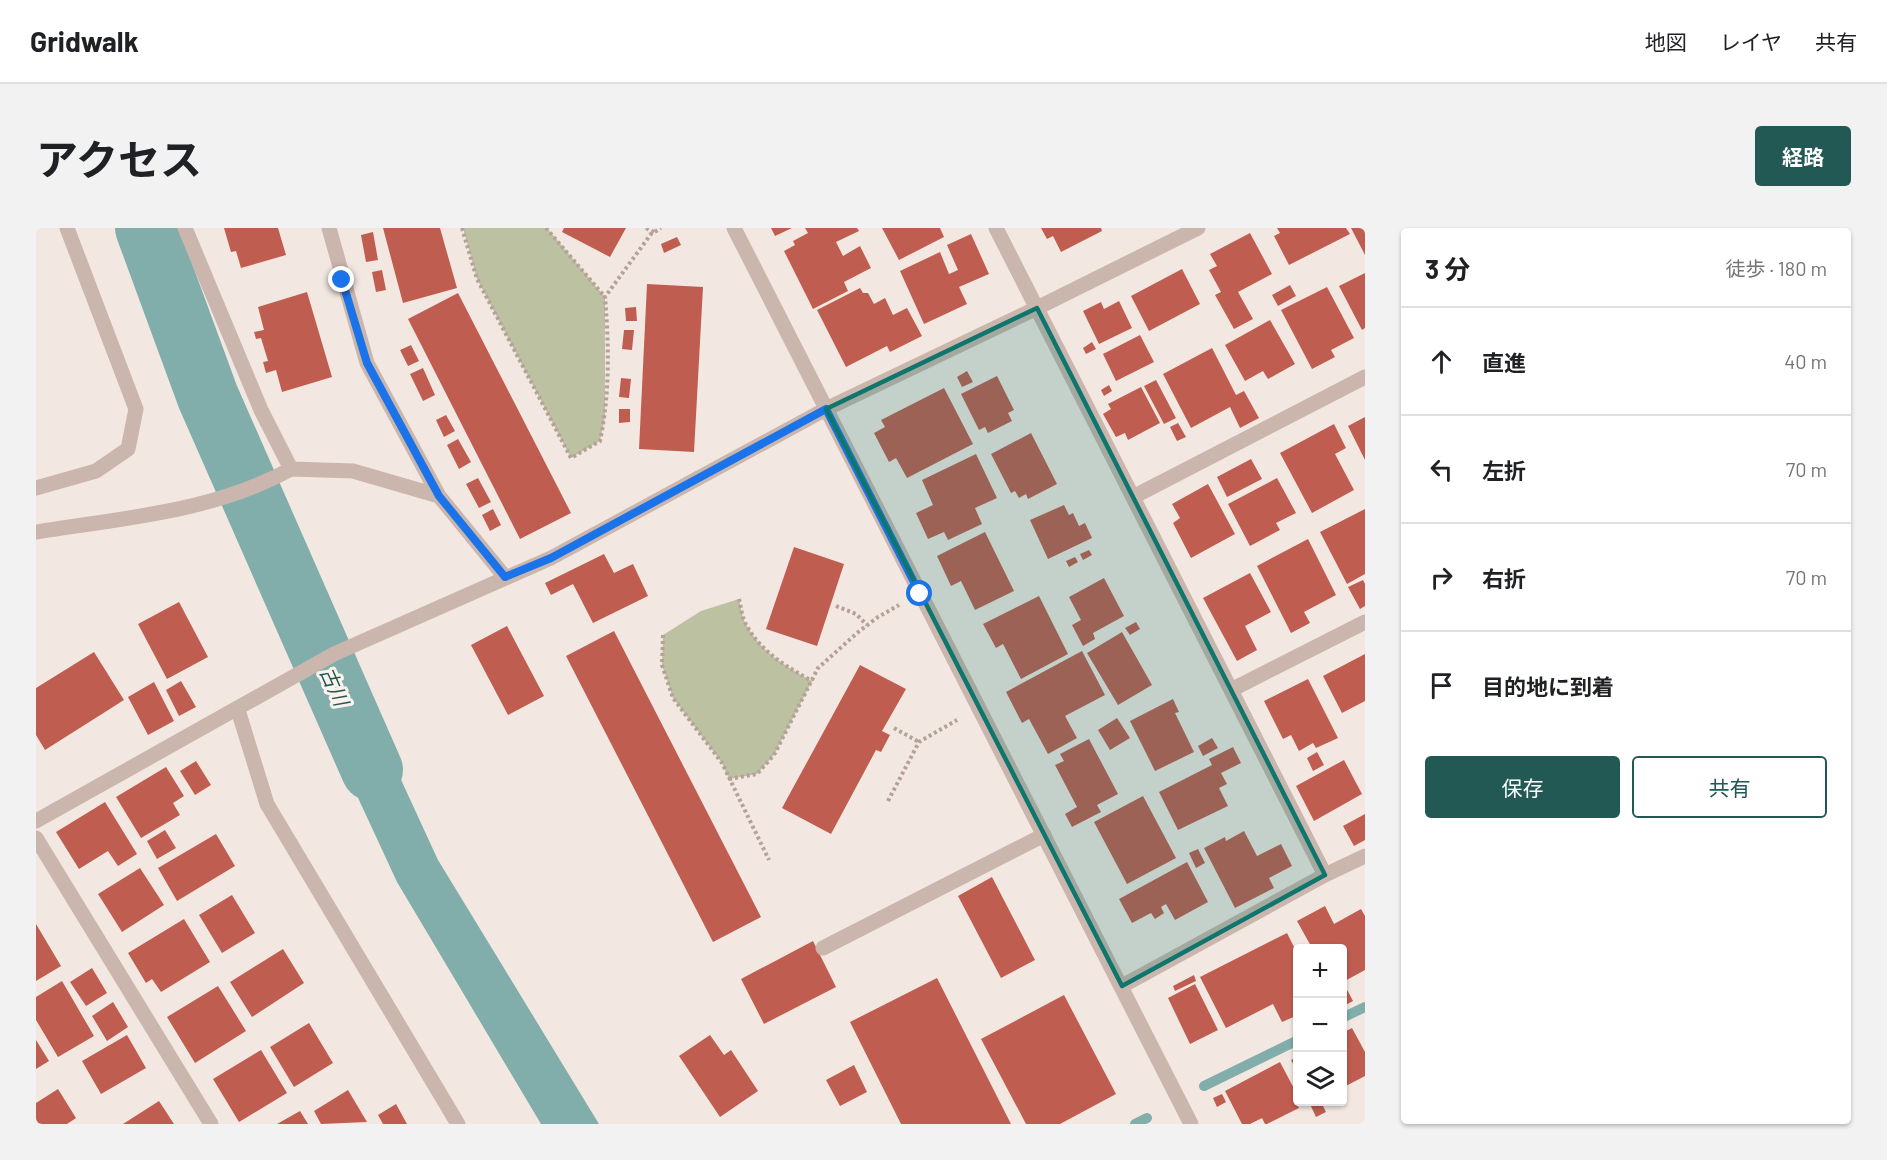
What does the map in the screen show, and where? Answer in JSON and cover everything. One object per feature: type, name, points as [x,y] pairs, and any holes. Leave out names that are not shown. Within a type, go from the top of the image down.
[{"type":"street","points":[[36,488],[96,471],[128,449],[136,409],[68,228]]},
{"type":"street","points":[[185,228],[261,410],[291,469]]},
{"type":"street","points":[[329,228],[367,363],[439,496],[505,577]]},
{"type":"street","points":[[734,228],[1122,986],[1190,1124]]},
{"type":"street","points":[[996,228],[1325,875]]},
{"type":"street","points":[[36,822],[334,654],[551,558],[826,409],[1198,228]]},
{"type":"street","points":[[1133,497],[1365,377]]},
{"type":"street","points":[[36,532],[198,506],[272,479],[291,469],[353,471],[439,496]]},
{"type":"street","points":[[1231,690],[1365,622]]},
{"type":"street","points":[[238,710],[267,804],[458,1124]]},
{"type":"street","points":[[823,948],[1044,835]]},
{"type":"street","points":[[36,838],[211,1124]]},
{"type":"street","points":[[1122,986],[1325,875],[1365,856]]},
{"type":"path","points":[[462,228],[477,279],[570,458],[600,441],[605,417],[608,336],[605,297],[546,228]]},
{"type":"path","points":[[646,228],[654,232]]},
{"type":"path","points":[[605,297],[654,232],[661,228]]},
{"type":"path","points":[[729,778],[757,774],[774,755],[818,668],[878,617],[920,594]]},
{"type":"path","points":[[739,599],[746,625],[762,646],[779,662],[812,681]]},
{"type":"path","points":[[836,606],[856,614],[867,625]]},
{"type":"path","points":[[663,635],[662,665],[673,698],[722,763],[769,860]]},
{"type":"path","points":[[888,801],[919,742],[979,708]]},
{"type":"path","points":[[894,728],[919,742]]},
{"type":"highlighted area","points":[[1037,308],[1325,875],[1122,986],[826,409]]},
{"type":"green space","points":[[463,228],[547,228],[605,297],[605,417],[600,441],[571,458],[477,279]]},
{"type":"green space","points":[[739,599],[745,623],[760,644],[784,664],[812,681],[774,755],[757,774],[729,779],[722,763],[673,698],[662,665],[663,635],[701,611]]},
{"type":"water","points":[[356,682],[438,860],[599,1124],[541,1124],[397,882],[315,705]]},
{"type":"building","points":[[224,228],[278,228],[286,255],[241,268],[236,251],[231,252]]},
{"type":"building","points":[[383,228],[440,228],[457,288],[403,303]]},
{"type":"building","points":[[564,228],[626,228],[610,257],[562,232]]},
{"type":"building","points":[[771,228],[792,228],[775,236]]},
{"type":"building","points":[[805,228],[857,228],[859,231],[836,242],[843,256],[860,246],[871,268],[844,282],[848,291],[813,309],[784,251],[795,245],[793,241],[808,233]]},
{"type":"building","points":[[882,228],[940,228],[944,237],[899,260]]},
{"type":"building","points":[[1041,228],[1101,228],[1102,231],[1061,252],[1053,236],[1047,239]]},
{"type":"building","points":[[1277,228],[1346,228],[1350,234],[1289,265],[1274,236],[1280,233]]},
{"type":"building","points":[[1351,228],[1365,228],[1365,255]]},
{"type":"building","points":[[373,232],[378,260],[366,262],[361,235]]},
{"type":"building","points":[[1250,233],[1272,274],[1238,292],[1253,319],[1234,329],[1215,295],[1221,292],[1209,270],[1217,266],[1210,254]]},
{"type":"building","points":[[971,234],[989,274],[959,287],[967,304],[924,324],[900,271],[940,252],[949,274],[958,270],[947,245]]},
{"type":"building","points":[[677,237],[681,245],[664,253],[661,244]]},
{"type":"building","points":[[1182,269],[1200,304],[1149,331],[1131,296]]},
{"type":"building","points":[[382,270],[386,290],[376,292],[372,272]]},
{"type":"building","points":[[1365,273],[1365,328],[1362,330],[1339,286]]},
{"type":"building","points":[[647,284],[703,287],[694,452],[639,449]]},
{"type":"building","points":[[1290,285],[1296,296],[1278,306],[1272,295]]},
{"type":"building","points":[[1327,287],[1354,338],[1331,350],[1335,357],[1312,369],[1281,310]]},
{"type":"building","points":[[860,288],[863,293],[868,293],[874,304],[885,298],[893,315],[907,308],[922,336],[890,352],[887,346],[846,367],[817,310]]},
{"type":"building","points":[[307,292],[332,377],[282,392],[276,370],[266,373],[263,362],[268,361],[261,338],[256,339],[254,332],[264,330],[258,307]]},
{"type":"building","points":[[458,293],[571,513],[520,539],[408,319]]},
{"type":"building","points":[[1119,301],[1132,328],[1099,344],[1083,311],[1101,302],[1104,309]]},
{"type":"building","points":[[636,307],[637,321],[626,321],[625,308]]},
{"type":"building","points":[[1270,320],[1295,364],[1268,379],[1263,371],[1245,381],[1225,345]]},
{"type":"building","points":[[624,330],[634,330],[632,350],[622,349]]},
{"type":"building","points":[[1140,335],[1154,362],[1116,381],[1103,354]]},
{"type":"building","points":[[1092,342],[1096,349],[1086,354],[1083,348]]},
{"type":"building","points":[[411,345],[419,361],[408,366],[400,350]]},
{"type":"building","points":[[1212,348],[1236,395],[1244,391],[1259,418],[1240,428],[1230,407],[1191,428],[1163,374]]},
{"type":"building","points":[[423,368],[435,395],[423,401],[410,374]]},
{"type":"building","points":[[967,371],[973,382],[962,387],[957,377]]},
{"type":"building","points":[[997,376],[1014,410],[1008,413],[1012,421],[988,433],[985,427],[979,430],[961,394]]},
{"type":"building","points":[[621,378],[631,379],[629,398],[619,397]]},
{"type":"building","points":[[1156,380],[1176,418],[1164,424],[1144,386]]},
{"type":"building","points":[[1109,385],[1112,391],[1104,396],[1101,390]]},
{"type":"building","points":[[1141,387],[1160,423],[1128,440],[1125,433],[1116,437],[1103,414],[1111,409],[1108,404]]},
{"type":"building","points":[[944,388],[973,444],[907,478],[896,458],[889,462],[874,433],[885,427],[881,420]]},
{"type":"building","points":[[619,409],[630,409],[630,422],[619,423]]},
{"type":"building","points":[[446,415],[455,431],[444,437],[436,420]]},
{"type":"building","points":[[1365,417],[1365,460],[1348,426]]},
{"type":"building","points":[[1178,423],[1186,437],[1177,441],[1170,427]]},
{"type":"building","points":[[1334,424],[1346,448],[1335,454],[1354,490],[1312,513],[1280,453]]},
{"type":"building","points":[[1031,433],[1057,484],[1028,499],[1026,494],[1019,498],[1015,491],[1011,493],[991,454]]},
{"type":"building","points":[[458,439],[471,462],[459,469],[447,445]]},
{"type":"building","points":[[976,454],[997,498],[975,508],[982,524],[948,540],[944,532],[928,539],[916,513],[933,505],[922,480]]},
{"type":"building","points":[[1251,459],[1262,479],[1227,497],[1217,477]]},
{"type":"building","points":[[478,478],[491,502],[479,508],[466,484]]},
{"type":"building","points":[[1277,478],[1296,513],[1276,523],[1280,530],[1250,546],[1228,504]]},
{"type":"building","points":[[1208,484],[1235,534],[1191,558],[1173,523],[1180,518],[1172,504]]},
{"type":"building","points":[[1064,505],[1069,515],[1073,513],[1079,526],[1085,523],[1092,538],[1048,559],[1030,520]]},
{"type":"building","points":[[493,509],[501,525],[490,531],[482,515]]},
{"type":"building","points":[[1365,509],[1365,574],[1347,584],[1320,532]]},
{"type":"building","points":[[985,532],[1014,591],[975,610],[961,581],[951,586],[937,556]]},
{"type":"building","points":[[1308,539],[1336,595],[1304,612],[1310,623],[1291,633],[1257,566]]},
{"type":"building","points":[[794,547],[844,564],[817,646],[766,629]]},
{"type":"building","points":[[1089,550],[1092,555],[1083,560],[1080,554]]},
{"type":"building","points":[[604,554],[614,573],[633,564],[648,596],[593,623],[573,584],[551,595],[545,583]]},
{"type":"building","points":[[1075,557],[1078,562],[1069,567],[1066,561]]},
{"type":"building","points":[[1250,573],[1271,612],[1245,626],[1257,650],[1237,661],[1203,598]]},
{"type":"building","points":[[1104,578],[1124,616],[1093,633],[1095,639],[1083,646],[1072,625],[1081,620],[1069,597]]},
{"type":"building","points":[[1363,580],[1365,606],[1360,609],[1348,587]]},
{"type":"building","points":[[1039,596],[1068,654],[1021,679],[1003,644],[996,648],[983,624]]},
{"type":"building","points":[[179,602],[208,657],[167,679],[138,624]]},
{"type":"building","points":[[1136,622],[1140,629],[1130,635],[1125,628]]},
{"type":"building","points":[[507,626],[544,696],[508,715],[471,645]]},
{"type":"building","points":[[614,631],[761,917],[713,942],[566,656]]},
{"type":"building","points":[[1122,632],[1152,685],[1118,705],[1087,653]]},
{"type":"building","points":[[1082,651],[1105,695],[1065,716],[1077,738],[1048,754],[1029,719],[1022,723],[1006,692]]},
{"type":"building","points":[[94,652],[124,700],[45,750],[36,735],[36,688]]},
{"type":"building","points":[[1365,654],[1365,701],[1342,713],[1323,676]]},
{"type":"building","points":[[860,665],[906,689],[882,731],[890,735],[881,752],[876,750],[831,834],[782,808]]},
{"type":"building","points":[[1308,679],[1338,738],[1316,748],[1313,743],[1299,751],[1291,735],[1283,739],[1264,701]]},
{"type":"building","points":[[181,681],[196,707],[179,716],[166,690]]},
{"type":"building","points":[[154,682],[174,721],[148,735],[128,697]]},
{"type":"building","points":[[1173,699],[1179,712],[1175,713],[1194,752],[1155,771],[1130,721]]},
{"type":"building","points":[[1117,718],[1130,738],[1110,750],[1098,730]]},
{"type":"building","points":[[1212,738],[1218,748],[1203,756],[1198,746]]},
{"type":"building","points":[[1089,739],[1118,794],[1097,805],[1101,812],[1072,827],[1065,814],[1077,807],[1055,765],[1064,761],[1060,754]]},
{"type":"building","points":[[1233,747],[1241,763],[1221,773],[1227,784],[1219,788],[1228,806],[1178,830],[1159,792],[1212,765],[1209,759]]},
{"type":"building","points":[[1317,752],[1324,765],[1313,771],[1307,758]]},
{"type":"building","points":[[1344,760],[1362,794],[1314,821],[1296,786]]},
{"type":"building","points":[[196,761],[211,785],[195,795],[180,771]]},
{"type":"building","points":[[166,767],[184,796],[173,803],[180,815],[141,838],[116,797]]},
{"type":"building","points":[[1143,796],[1176,858],[1127,884],[1094,822]]},
{"type":"building","points":[[105,802],[137,854],[118,866],[108,851],[79,869],[56,832]]},
{"type":"building","points":[[1365,814],[1365,840],[1354,846],[1343,826]]},
{"type":"building","points":[[165,830],[176,848],[157,859],[147,841]]},
{"type":"building","points":[[1244,831],[1257,856],[1281,844],[1292,866],[1269,878],[1274,888],[1235,908],[1204,848],[1225,837],[1226,841]]},
{"type":"building","points":[[216,834],[235,866],[177,901],[158,868]]},
{"type":"building","points":[[1198,849],[1205,863],[1196,868],[1189,853]]},
{"type":"building","points":[[1187,862],[1208,902],[1175,920],[1166,904],[1161,907],[1164,913],[1155,919],[1151,913],[1132,923],[1119,899]]},
{"type":"building","points":[[140,868],[164,905],[122,932],[98,894]]},
{"type":"building","points":[[992,877],[1035,960],[1001,978],[958,896]]},
{"type":"building","points":[[232,895],[255,933],[222,953],[199,915]]},
{"type":"building","points":[[1325,906],[1334,924],[1361,909],[1365,916],[1365,970],[1347,980],[1347,944],[1310,944],[1297,921]]},
{"type":"building","points":[[184,919],[210,962],[161,992],[152,979],[146,983],[128,953]]},
{"type":"building","points":[[36,924],[61,966],[36,981]]},
{"type":"building","points":[[1287,933],[1293,945],[1293,1017],[1282,1022],[1273,1004],[1226,1028],[1200,977]]},
{"type":"building","points":[[813,941],[836,987],[764,1024],[741,979]]},
{"type":"building","points":[[283,949],[304,983],[252,1017],[230,982]]},
{"type":"building","points":[[92,968],[107,993],[86,1006],[70,982]]},
{"type":"building","points":[[1194,975],[1196,981],[1175,991],[1173,986]]},
{"type":"building","points":[[937,978],[1011,1124],[901,1124],[850,1022]]},
{"type":"building","points":[[62,981],[94,1036],[58,1057],[36,1020],[36,997]]},
{"type":"building","points":[[1195,984],[1218,1030],[1190,1044],[1168,998]]},
{"type":"building","points":[[218,986],[246,1031],[195,1063],[167,1017]]},
{"type":"building","points":[[1347,990],[1353,1001],[1347,1004]]},
{"type":"building","points":[[1064,995],[1116,1094],[1060,1124],[1026,1124],[981,1039]]},
{"type":"building","points":[[113,1002],[128,1027],[107,1041],[92,1016]]},
{"type":"building","points":[[309,1023],[333,1063],[294,1087],[270,1047]]},
{"type":"building","points":[[1352,1028],[1365,1052],[1365,1076],[1347,1085],[1347,1052],[1347,1030]]},
{"type":"building","points":[[127,1035],[146,1068],[101,1094],[82,1061]]},
{"type":"building","points":[[710,1035],[724,1055],[731,1050],[758,1091],[720,1117],[679,1056]]},
{"type":"building","points":[[36,1040],[49,1061],[36,1069]]},
{"type":"building","points":[[261,1050],[287,1093],[239,1122],[213,1079]]},
{"type":"building","points":[[1280,1062],[1293,1087],[1293,1106],[1299,1108],[1267,1124],[1262,1118],[1250,1124],[1242,1124],[1225,1091]]},
{"type":"building","points":[[854,1065],[867,1092],[840,1106],[826,1080]]},
{"type":"building","points":[[58,1089],[76,1118],[67,1124],[36,1124],[36,1103]]},
{"type":"building","points":[[348,1090],[367,1122],[321,1124],[314,1111]]},
{"type":"building","points":[[1222,1094],[1226,1102],[1217,1107],[1213,1098]]},
{"type":"building","points":[[159,1101],[174,1124],[123,1124]]},
{"type":"building","points":[[396,1104],[407,1124],[383,1124],[378,1115]]},
{"type":"building","points":[[1311,1106],[1323,1106],[1326,1112],[1316,1117]]},
{"type":"building","points":[[300,1111],[308,1124],[277,1124]]},
{"type":"waterway","name":"古川","points":[[146,228],[208,397],[372,770]]},
{"type":"waterway","points":[[1347,1016],[1365,1007]]},
{"type":"waterway","points":[[1204,1086],[1293,1042]]},
{"type":"waterway","points":[[1135,1124],[1147,1118]]},
{"type":"route","points":[[342,280],[367,363],[439,496],[505,577],[551,558],[826,409],[920,594]]}]
